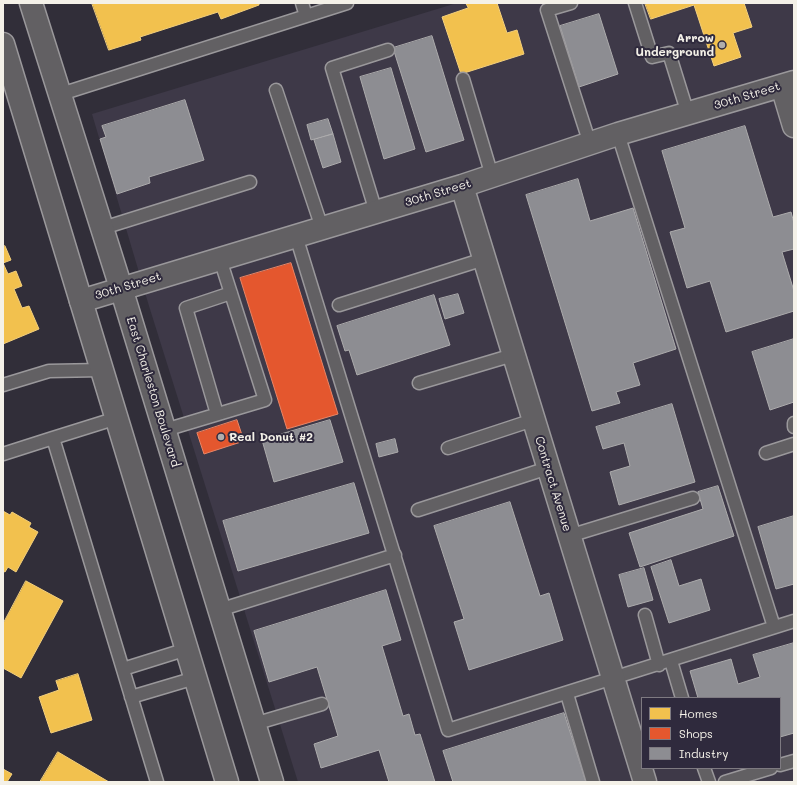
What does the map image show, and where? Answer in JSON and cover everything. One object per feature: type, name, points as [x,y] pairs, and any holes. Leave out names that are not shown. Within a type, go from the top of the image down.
[{"type":"main road","name":"East Charleston Boulevard","points":[[32,3],[103,228],[272,782]]},
{"type":"main road","points":[[3,44],[227,782]]},
{"type":"main road","name":"30th Street","points":[[81,301],[462,186],[618,134],[788,84]]},
{"type":"main road","points":[[788,84],[794,126]]},
{"type":"main road","name":"Contract Avenue","points":[[462,186],[641,769]]},
{"type":"main road","name":"Contract Avenue","points":[[641,769],[645,782]]},
{"type":"lane","points":[[302,3],[306,16]]},
{"type":"lane","points":[[61,94],[347,3]]},
{"type":"lane","points":[[571,3],[548,10],[590,144]]},
{"type":"lane","points":[[635,3],[652,57],[669,53],[688,114]]},
{"type":"lane","points":[[376,212],[332,68],[388,50]]},
{"type":"lane","points":[[463,79],[492,176]]},
{"type":"lane","points":[[276,90],[322,228]]},
{"type":"lane","points":[[618,134],[774,627]]},
{"type":"lane","points":[[103,228],[250,182]]},
{"type":"lane","points":[[296,236],[448,730],[614,680],[794,621]]},
{"type":"lane","points":[[339,305],[484,258]]},
{"type":"lane","points":[[165,430],[265,400],[220,259]]},
{"type":"lane","points":[[217,414],[186,308],[231,293]]},
{"type":"lane","points":[[419,383],[514,355]]},
{"type":"lane","points":[[3,385],[49,371],[102,370]]},
{"type":"lane","points":[[3,454],[117,418]]},
{"type":"lane","points":[[448,448],[533,420]]},
{"type":"lane","points":[[794,423],[794,428]]},
{"type":"lane","points":[[53,438],[157,782]]},
{"type":"lane","points":[[766,453],[794,444]]},
{"type":"lane","points":[[418,510],[548,468]]},
{"type":"lane","points":[[569,536],[693,498]]},
{"type":"lane","points":[[219,610],[394,555]]},
{"type":"lane","points":[[644,615],[682,697]]},
{"type":"lane","points":[[123,670],[187,649]]},
{"type":"lane","points":[[132,697],[195,678]]},
{"type":"lane","points":[[567,694],[593,782]]},
{"type":"lane","points":[[254,724],[322,704]]},
{"type":"lane","points":[[781,765],[794,762]]},
{"type":"lane","points":[[704,769],[708,782]]},
{"type":"lane","points":[[725,782],[768,769]]},
{"type":"shaded area","points":[[457,3],[794,3],[794,782],[298,782],[149,306],[92,114]]},
{"type":"building: Homes","points":[[92,3],[259,3],[259,5],[221,19],[218,12],[140,37],[141,40],[109,50]]},
{"type":"building: Homes","points":[[466,3],[497,3],[507,33],[517,30],[524,54],[461,74],[442,17],[468,8]]},
{"type":"building: Homes","name":"Arrow Underground","points":[[645,3],[744,3],[752,27],[733,33],[741,57],[714,66],[694,5],[651,19]]},
{"type":"building: Homes","points":[[5,246],[11,260],[3,263],[3,247]]},
{"type":"building: Homes","points":[[3,263],[8,274],[16,271],[22,286],[14,289],[22,308],[29,306],[39,329],[3,344]]},
{"type":"building: Homes","points":[[3,511],[10,515],[12,512],[31,523],[29,527],[38,532],[16,572],[8,567],[5,572],[3,571]]},
{"type":"building: Homes","points":[[26,581],[63,601],[21,678],[3,668],[3,624]]},
{"type":"building: Homes","points":[[78,674],[92,720],[51,733],[39,697],[59,690],[56,681]]},
{"type":"building: Homes","points":[[58,752],[109,782],[40,782]]},
{"type":"building: Homes","points":[[3,769],[12,774],[7,782],[3,782]]},
{"type":"building: Shops","points":[[291,263],[338,414],[287,429],[240,278]]},
{"type":"building: Shops","name":"Real Donut #2","points":[[237,420],[244,441],[204,454],[197,433]]},
{"type":"building: Industry","points":[[599,14],[618,74],[579,87],[560,26]]},
{"type":"building: Industry","points":[[432,36],[464,140],[426,152],[393,48]]},
{"type":"building: Industry","points":[[391,68],[415,149],[384,159],[360,77]]},
{"type":"building: Industry","points":[[185,100],[204,160],[149,177],[150,183],[117,194],[100,139],[106,137],[102,126]]},
{"type":"building: Industry","points":[[328,119],[333,134],[311,140],[307,125]]},
{"type":"building: Industry","points":[[745,126],[773,217],[791,212],[794,223],[794,249],[782,252],[794,291],[794,311],[726,332],[710,281],[687,288],[670,232],[685,228],[662,151]]},
{"type":"building: Industry","points":[[333,134],[341,162],[323,168],[314,140]]},
{"type":"building: Industry","points":[[578,179],[590,221],[633,208],[676,349],[633,363],[640,385],[616,392],[620,403],[592,411],[526,195]]},
{"type":"building: Industry","points":[[458,294],[464,313],[445,319],[439,299]]},
{"type":"building: Industry","points":[[434,295],[450,345],[357,375],[349,350],[345,351],[337,326]]},
{"type":"building: Industry","points":[[794,339],[794,402],[770,410],[752,352]]},
{"type":"building: Industry","points":[[672,404],[695,482],[619,505],[610,472],[630,466],[624,443],[603,449],[596,427]]},
{"type":"building: Industry","points":[[330,420],[343,462],[274,482],[262,440]]},
{"type":"building: Industry","points":[[395,439],[398,452],[379,457],[376,444]]},
{"type":"building: Industry","points":[[354,483],[369,533],[238,571],[223,521]]},
{"type":"building: Industry","points":[[718,486],[734,536],[640,567],[629,533],[703,509],[698,492]]},
{"type":"building: Industry","points":[[510,502],[540,596],[549,593],[563,640],[469,670],[454,622],[464,619],[434,526]]},
{"type":"building: Industry","points":[[794,516],[794,584],[776,589],[758,527]]},
{"type":"building: Industry","points":[[671,560],[679,586],[701,579],[710,610],[669,623],[651,567]]},
{"type":"building: Industry","points":[[644,568],[653,600],[628,607],[619,575]]},
{"type":"building: Industry","points":[[386,590],[401,640],[382,646],[403,716],[409,714],[415,735],[420,734],[435,782],[389,782],[379,750],[321,768],[314,744],[338,736],[317,667],[269,682],[254,631]]},
{"type":"building: Industry","points":[[794,643],[794,733],[781,737],[781,697],[698,697],[690,671],[731,659],[738,684],[760,677],[753,655]]},
{"type":"building: Industry","points":[[564,713],[586,782],[453,782],[443,751]]},
{"type":"place","name":"Arrow Underground","points":[[722,45]]},
{"type":"place","name":"Real Donut #2","points":[[221,437]]}]
